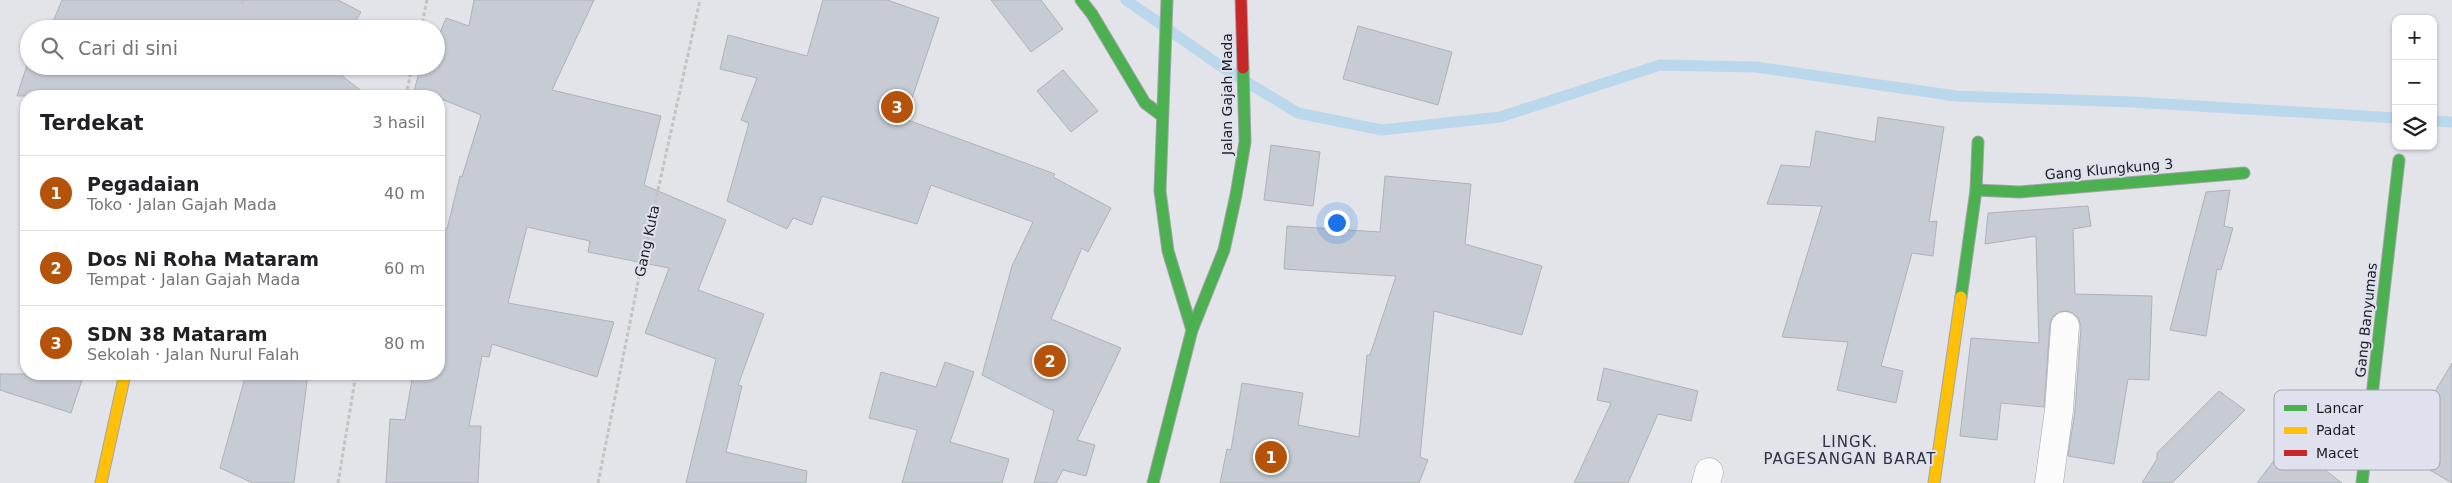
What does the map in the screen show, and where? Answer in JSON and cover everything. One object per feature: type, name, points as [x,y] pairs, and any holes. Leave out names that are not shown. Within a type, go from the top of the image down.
[{"type":"street","points":[[1081,0],[1097,22],[1146,103],[1162,115]]},
{"type":"street","points":[[1166,0],[1160,190],[1168,251],[1192,330]]},
{"type":"street","name":"Jalan Gajah Mada","points":[[1153,483],[1192,330],[1224,250],[1236,195],[1244,142],[1241,0]]},
{"type":"street","points":[[1934,483],[1976,190],[1978,142]]},
{"type":"street","name":"Gang Banyumas","points":[[2373,390],[2399,160]]},
{"type":"street","name":"Gang Klungkung 3","points":[[1976,190],[2020,192],[2244,173]]},
{"type":"street","points":[[2048,483],[2059,410],[2065,326]]},
{"type":"street","points":[[101,483],[124,380]]},
{"type":"street","name":"Gang Banyumas","points":[[2362,483],[2363,470]]},
{"type":"path","points":[[242,0],[243,5]]},
{"type":"path","points":[[422,20],[427,0]]},
{"type":"path","name":"Gang Kuta","points":[[598,483],[641,267],[700,0]]},
{"type":"path","points":[[407,90],[410,75]]},
{"type":"path","points":[[338,483],[355,380]]},
{"type":"building","points":[[62,0],[338,0],[361,12],[356,20],[54,20]]},
{"type":"building","points":[[474,0],[594,0],[552,90],[661,116],[644,185],[726,220],[698,290],[764,314],[738,385],[742,386],[726,452],[807,471],[806,483],[686,483],[716,359],[645,333],[669,268],[588,252],[590,241],[527,227],[508,303],[614,322],[597,377],[492,344],[489,357],[482,356],[469,426],[481,426],[478,483],[386,483],[390,419],[405,420],[412,380],[445,380],[445,229],[447,229],[460,176],[462,177],[481,115],[445,100],[445,90],[414,90],[418,75],[445,75],[446,18],[469,26]]},
{"type":"building","points":[[823,0],[887,0],[939,18],[905,119],[1055,174],[1053,177],[1111,208],[1088,252],[1082,248],[1051,319],[1121,348],[1077,440],[1095,445],[1086,476],[1063,470],[1056,483],[1034,483],[1054,411],[982,375],[1012,266],[1033,222],[931,185],[917,224],[822,196],[812,225],[793,218],[787,229],[727,201],[749,123],[741,120],[757,78],[720,69],[728,35],[807,56]]},
{"type":"building","points":[[991,0],[1041,0],[1063,29],[1031,52]]},
{"type":"building","points":[[1358,26],[1452,52],[1438,105],[1343,79]]},
{"type":"building","points":[[1063,70],[1098,111],[1071,132],[1037,91]]},
{"type":"building","points":[[24,75],[341,75],[360,90],[20,90],[20,96],[17,96]]},
{"type":"building","points":[[1878,117],[1944,127],[1929,222],[1937,221],[1933,256],[1912,253],[1881,366],[1903,371],[1896,403],[1837,390],[1848,342],[1782,337],[1822,206],[1767,204],[1781,165],[1810,167],[1816,131],[1875,142]]},
{"type":"building","points":[[1271,145],[1320,152],[1313,206],[1264,200]]},
{"type":"building","points":[[1385,176],[1471,184],[1465,244],[1542,266],[1522,335],[1434,311],[1420,457],[1428,460],[1419,483],[1220,483],[1227,449],[1231,450],[1242,383],[1303,393],[1298,425],[1359,437],[1367,355],[1370,355],[1396,276],[1284,269],[1287,226],[1380,232]]},
{"type":"building","points":[[2230,190],[2224,226],[2233,228],[2221,270],[2217,269],[2206,336],[2170,330],[2206,192]]},
{"type":"building","points":[[2088,206],[2091,226],[2073,229],[2075,294],[2152,296],[2149,380],[2128,379],[2114,464],[2068,456],[2075,411],[2081,327],[2079,319],[2073,313],[2067,311],[2058,312],[2052,318],[2050,324],[2044,407],[2001,403],[1997,440],[1960,436],[1971,338],[2039,343],[2036,236],[1985,244],[1988,213]]},
{"type":"building","points":[[945,362],[974,372],[950,442],[1009,459],[1002,483],[902,483],[917,430],[869,418],[881,372],[936,387]]},
{"type":"building","points":[[2452,363],[2452,483],[2430,470],[2440,470],[2440,390],[2436,390]]},
{"type":"building","points":[[1604,368],[1698,391],[1691,421],[1658,414],[1628,483],[1574,483],[1611,403],[1597,400]]},
{"type":"building","points":[[0,374],[20,374],[20,380],[82,380],[71,413],[0,390]]},
{"type":"building","points":[[244,380],[307,380],[294,483],[253,483],[220,468]]},
{"type":"building","points":[[2219,391],[2245,410],[2172,483],[2142,483],[2157,459],[2157,453]]},
{"type":"building","points":[[2274,461],[2274,470],[2325,470],[2342,483],[2257,483]]},
{"type":"waterway","points":[[1126,0],[1225,69],[1298,113],[1382,130],[1500,117],[1660,65],[1756,67],[1956,96],[2132,102],[2392,118]]},
{"type":"waterway","points":[[2437,121],[2452,122]]},
{"type":"traffic: fast","points":[[1081,0],[1092,14],[1145,103],[1161,115]]},
{"type":"traffic: fast","points":[[1167,0],[1160,191],[1168,251],[1192,330]]},
{"type":"traffic: fast","points":[[1153,483],[1192,330],[1224,250],[1236,195],[1245,142],[1243,68]]},
{"type":"traffic: fast","points":[[1961,297],[1976,190],[1978,142]]},
{"type":"traffic: fast","points":[[2373,390],[2399,160]]},
{"type":"traffic: fast","points":[[1976,190],[2020,192],[2244,173]]},
{"type":"traffic: fast","points":[[2362,483],[2363,470]]},
{"type":"traffic: slow","points":[[1934,483],[1961,297]]},
{"type":"traffic: slow","points":[[101,483],[124,380]]},
{"type":"traffic: jam","points":[[1241,0],[1243,68]]},
{"type":"place","name":"SDN 38 Mataram","points":[[897,107]]},
{"type":"place","name":"Dos Ni Roha Mataram","points":[[1050,361]]},
{"type":"place","name":"Pegadaian","points":[[1271,457]]},
{"type":"district","name":"LINGK. PAGESANGAN BARAT","points":[[1850,450]]}]
